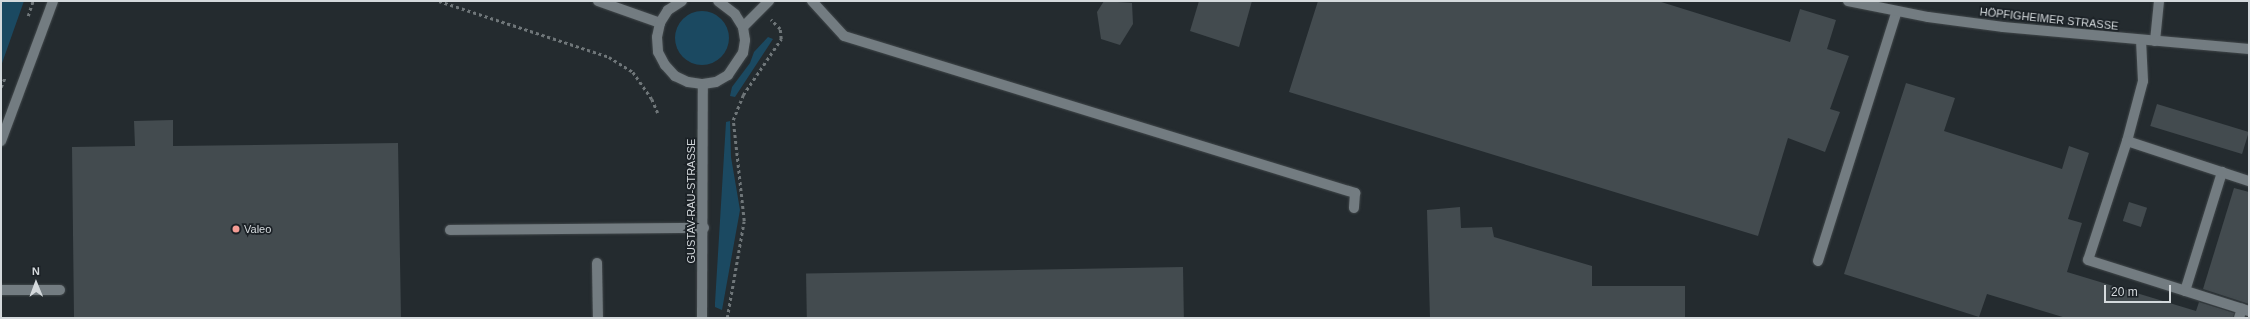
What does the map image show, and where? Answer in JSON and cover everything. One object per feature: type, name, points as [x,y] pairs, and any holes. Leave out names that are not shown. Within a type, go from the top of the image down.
[{"type":"street","points":[[1,141],[53,1]]},
{"type":"street","points":[[598,1],[660,23]]},
{"type":"street","points":[[682,1],[668,10],[660,23],[657,37],[658,52],[664,66],[682,79],[703,84],[716,82],[728,75],[737,65],[744,47],[743,27],[736,14],[718,1]]},
{"type":"street","points":[[743,27],[769,1]]},
{"type":"street","points":[[812,1],[844,36],[1355,193],[1354,208]]},
{"type":"street","name":"HÖPFIGHEIMER STRASSE","points":[[1848,1],[1897,11],[2003,27],[2249,49]]},
{"type":"street","points":[[2155,41],[2159,1]]},
{"type":"street","points":[[1818,261],[1897,11]]},
{"type":"street","points":[[2142,40],[2143,81],[2127,141],[2088,260],[2185,290],[2243,312]]},
{"type":"street","name":"GUSTAV-RAU-STRASSE","points":[[702,318],[704,228],[703,84]]},
{"type":"street","points":[[2127,141],[2249,181]]},
{"type":"street","points":[[2185,290],[2222,172]]},
{"type":"street","points":[[450,230],[704,228]]},
{"type":"street","points":[[597,263],[598,318]]},
{"type":"street","points":[[1,290],[60,290]]},
{"type":"path","points":[[439,1],[609,57],[633,72],[652,99],[658,113]]},
{"type":"path","points":[[727,318],[744,221],[733,120],[744,94],[779,43],[781,35],[777,26]]},
{"type":"shaded area","points":[[1,1],[24,1],[1,66]]},
{"type":"shaded area","points":[[702,11],[712,13],[721,19],[727,28],[729,38],[727,48],[721,57],[712,63],[702,65],[692,63],[683,57],[677,48],[675,38],[677,28],[683,19],[692,13]]},
{"type":"shaded area","points":[[768,37],[773,39],[735,97],[730,96],[732,87],[750,63],[754,52]]},
{"type":"shaded area","points":[[730,121],[731,157],[740,210],[722,310],[715,307],[715,303],[726,122]]},
{"type":"building","points":[[1104,1],[1132,3],[1133,24],[1120,45],[1101,39],[1097,12]]},
{"type":"building","points":[[1199,1],[1252,1],[1239,47],[1190,31]]},
{"type":"building","points":[[1318,1],[1658,1],[1790,42],[1800,9],[1836,20],[1827,49],[1849,56],[1830,109],[1840,112],[1825,152],[1788,138],[1758,236],[1289,92]]},
{"type":"building","points":[[1906,83],[1955,98],[1944,131],[2062,169],[2069,146],[2089,153],[2068,219],[2082,223],[2067,272],[2196,311],[2199,302],[2234,313],[2233,318],[2066,318],[1987,294],[1979,317],[1844,274]]},
{"type":"building","points":[[2157,104],[2249,132],[2242,154],[2150,126]]},
{"type":"building","name":"Valeo","points":[[173,120],[173,146],[398,143],[401,318],[74,318],[72,147],[135,146],[134,121]]},
{"type":"building","points":[[2234,188],[2249,192],[2249,304],[2203,289]]},
{"type":"building","points":[[2129,202],[2147,208],[2141,227],[2123,221]]},
{"type":"building","points":[[1460,207],[1461,228],[1492,227],[1494,237],[1592,266],[1592,286],[1685,286],[1685,318],[1430,318],[1427,210]]},
{"type":"building","points":[[1183,267],[1184,318],[807,318],[806,274]]},
{"type":"place","name":"Valeo","points":[[236,229]]}]
